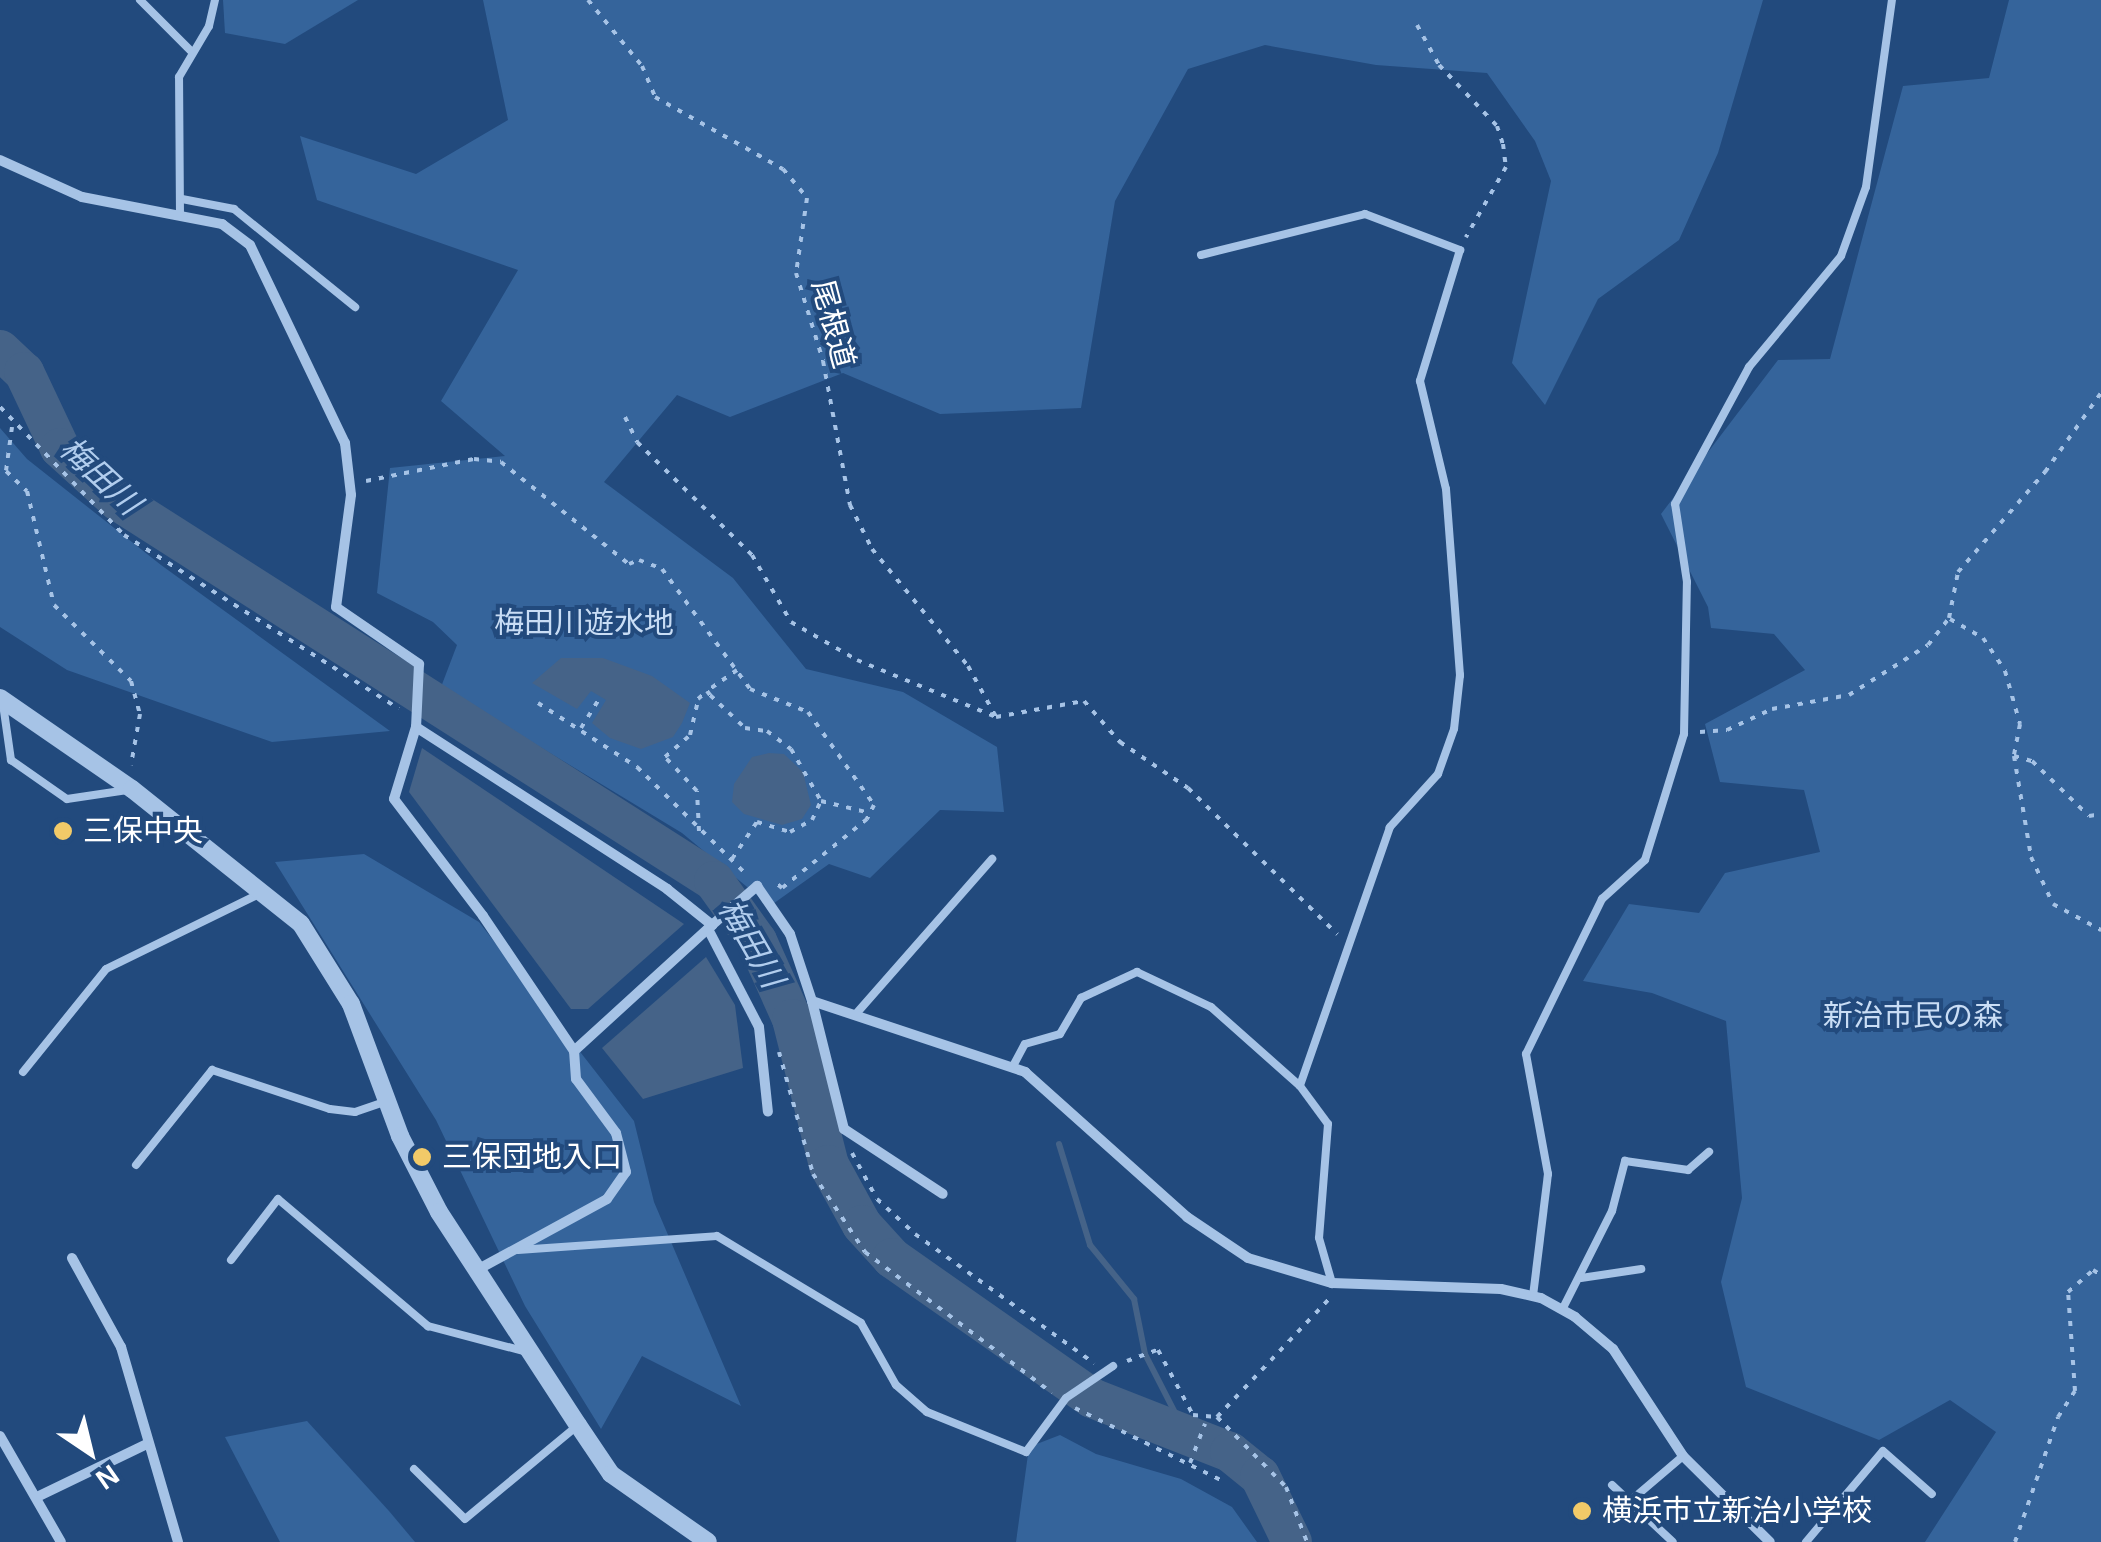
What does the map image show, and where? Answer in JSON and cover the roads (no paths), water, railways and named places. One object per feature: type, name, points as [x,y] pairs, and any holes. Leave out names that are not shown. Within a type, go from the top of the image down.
[{"type":"street","points":[[0,160],[82,197],[222,224],[250,244],[345,442],[352,484],[336,606],[419,664],[416,725],[394,799],[484,916],[574,1051],[576,1078],[616,1133],[626,1172],[607,1199],[477,1270]]},
{"type":"street","points":[[1,699],[132,790],[301,924],[351,1004],[388,1101],[439,1212],[578,1424],[612,1474],[708,1542]]},
{"type":"street","points":[[416,725],[668,890],[711,925],[759,1026],[768,1112]]},
{"type":"street","points":[[574,1051],[756,883],[790,934],[812,1000],[844,1129],[942,1194]]},
{"type":"street","points":[[812,1000],[1012,1068],[1056,1095],[1187,1218],[1248,1258],[1332,1282],[1502,1289],[1533,1296],[1562,1310],[1613,1349],[1684,1456],[1770,1542]]},
{"type":"street","points":[[72,1258],[122,1346],[146,1446],[178,1542]]},
{"type":"street","points":[[0,1436],[39,1496],[61,1542]]},
{"type":"street","points":[[39,1496],[146,1446]]},
{"type":"lane","points":[[140,0],[192,52]]},
{"type":"lane","points":[[180,216],[180,77],[209,26],[215,0]]},
{"type":"lane","points":[[1533,1296],[1548,1174],[1526,1054],[1602,899],[1645,860],[1684,734],[1687,582],[1675,504],[1748,368],[1841,256],[1869,171],[1892,0]]},
{"type":"lane","points":[[182,199],[234,210],[355,306]]},
{"type":"lane","points":[[1201,254],[1365,214],[1460,250],[1420,381],[1446,490],[1460,675],[1454,729],[1438,774],[1390,827],[1300,1086]]},
{"type":"lane","points":[[1,699],[11,760],[67,799],[132,790]]},
{"type":"lane","points":[[856,1015],[992,859]]},
{"type":"lane","points":[[23,1072],[106,969],[261,892]]},
{"type":"lane","points":[[1012,1068],[1025,1044],[1060,1034],[1082,998],[1138,972],[1212,1006],[1300,1086],[1328,1124],[1319,1238],[1332,1282]]},
{"type":"lane","points":[[136,1165],[212,1070],[330,1109],[355,1112],[388,1101]]},
{"type":"lane","points":[[1562,1310],[1582,1278],[1612,1211],[1625,1162],[1688,1170],[1709,1152]]},
{"type":"lane","points":[[231,1260],[278,1199],[428,1326],[532,1354]]},
{"type":"lane","points":[[518,1250],[717,1236],[861,1323],[896,1385],[927,1412],[1026,1452],[1064,1400],[1109,1369]]},
{"type":"lane","points":[[1582,1278],[1640,1269]]},
{"type":"lane","points":[[414,1469],[464,1519],[578,1424]]},
{"type":"lane","points":[[1806,1542],[1883,1451],[1932,1494]]},
{"type":"lane","points":[[1628,1502],[1684,1456]]},
{"type":"lane","points":[[1612,1485],[1672,1542]]},
{"type":"waterway","name":"梅田川","points":[[0,350],[24,372],[60,448],[118,501],[714,881],[757,941],[792,1019],[829,1165],[862,1225],[892,1258],[1092,1398],[1230,1452],[1260,1476],[1292,1542]]},
{"type":"waterway","points":[[1059,1144],[1090,1245],[1134,1299],[1145,1354],[1185,1432]]},
{"type":"place","name":"三保中央","points":[[63,831]]},
{"type":"place","name":"三保団地入口","points":[[422,1157]]},
{"type":"place","name":"横浜市立新治小学校","points":[[1582,1511]]},
{"type":"park label","name":"梅田川遊水地","points":[[584,623]]},
{"type":"park label","name":"新治市民の森","points":[[1913,1016]]}]
